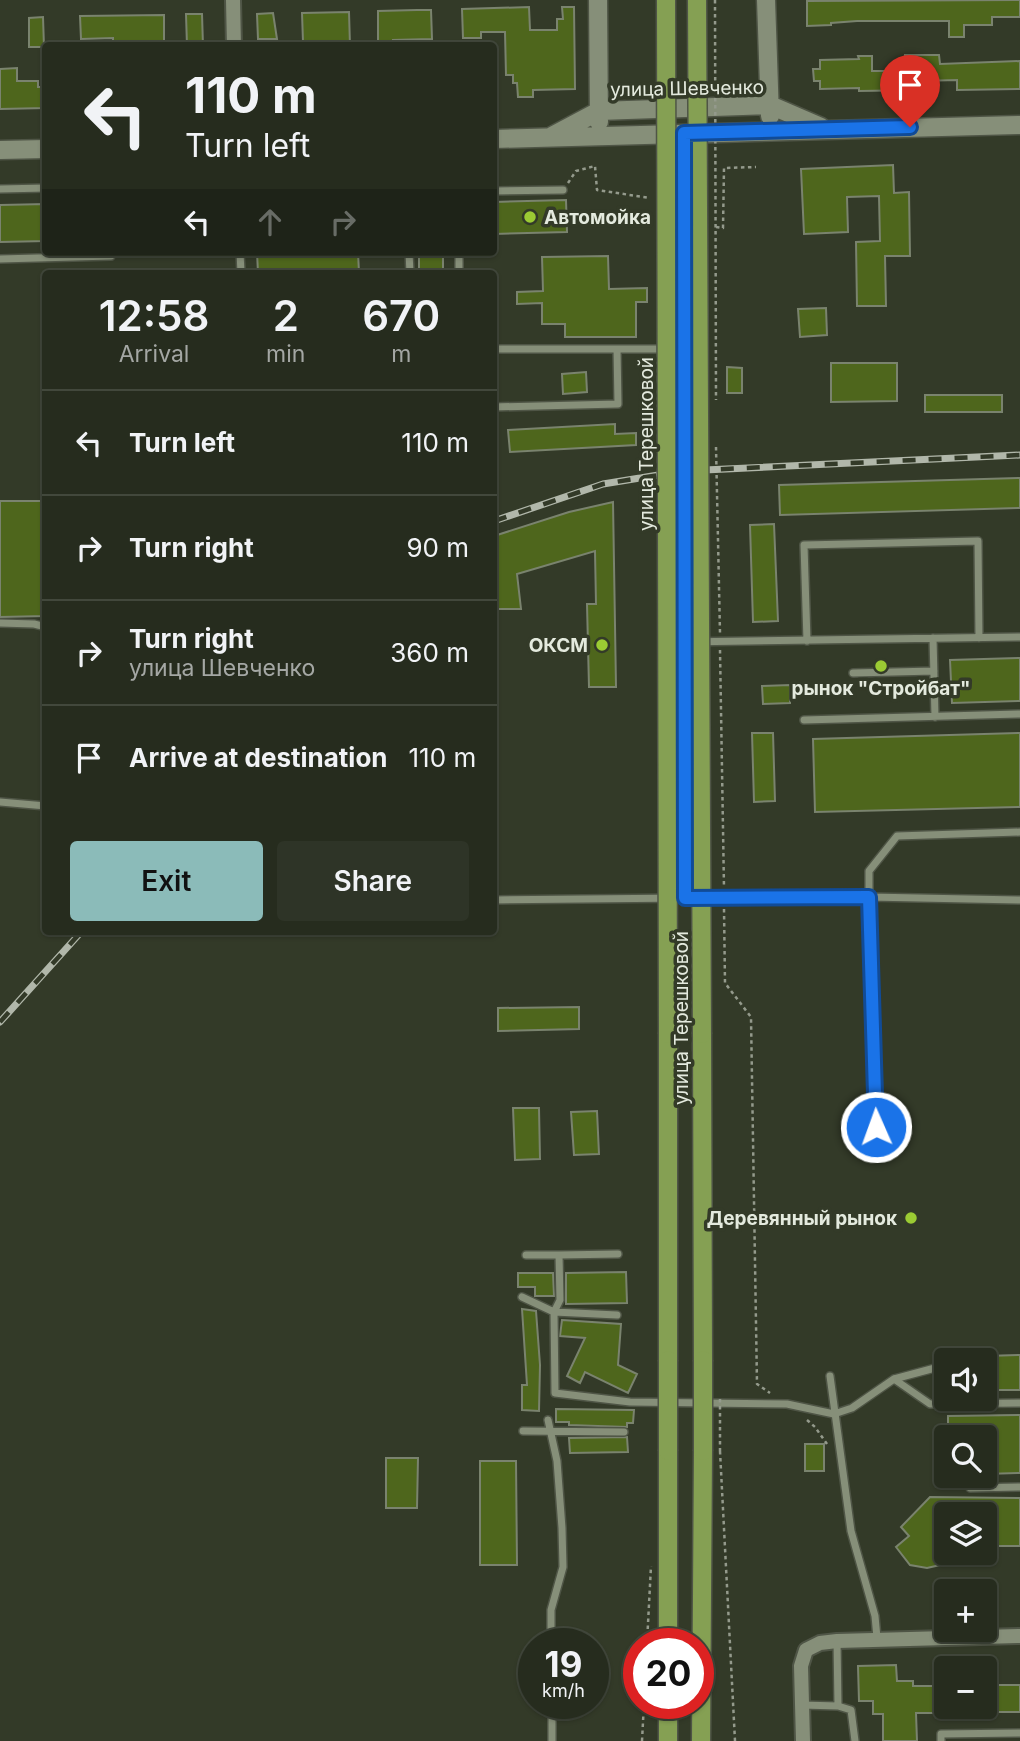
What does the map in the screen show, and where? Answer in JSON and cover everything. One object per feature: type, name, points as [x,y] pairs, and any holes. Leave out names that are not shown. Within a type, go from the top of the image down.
[{"type":"main road","points":[[598,0],[600,136]]},
{"type":"main road","name":"улица Терешковой","points":[[666,0],[668,1628]]},
{"type":"main road","name":"улица Терешковой","points":[[697,0],[703,1360],[712,1451],[701,1741]]},
{"type":"main road","points":[[766,0],[771,130]]},
{"type":"main road","name":"улица Шевченко","points":[[549,138],[599,111],[770,105],[827,129]]},
{"type":"main road","name":"улица Шевченко","points":[[497,139],[1020,125]]},
{"type":"main road","points":[[0,150],[42,149]]},
{"type":"main road","points":[[668,1719],[668,1741]]},
{"type":"street","points":[[233,0],[234,42]]},
{"type":"street","points":[[803,1741],[802,1666],[806,1650],[820,1643],[877,1638],[1020,1636]]},
{"type":"lane","points":[[684,133],[685,898]]},
{"type":"lane","points":[[0,189],[42,188]]},
{"type":"lane","points":[[497,191],[563,190]]},
{"type":"lane","points":[[0,259],[111,256]]},
{"type":"lane","points":[[497,349],[683,349]]},
{"type":"lane","points":[[497,407],[618,404],[617,349]]},
{"type":"lane","points":[[807,640],[804,545],[978,541],[979,638]]},
{"type":"lane","points":[[0,623],[42,626]]},
{"type":"lane","points":[[683,642],[1020,637]]},
{"type":"lane","points":[[933,638],[935,716]]},
{"type":"lane","points":[[853,673],[934,671]]},
{"type":"lane","points":[[804,720],[1020,714]]},
{"type":"lane","points":[[0,802],[42,806]]},
{"type":"lane","points":[[876,1127],[869,871],[897,836],[1020,832]]},
{"type":"lane","points":[[497,900],[869,897],[1020,900]]},
{"type":"lane","points":[[526,1255],[618,1254]]},
{"type":"lane","points":[[559,1255],[559,1300],[554,1312],[555,1393],[630,1402],[787,1404],[834,1414],[852,1408],[894,1378],[934,1368]]},
{"type":"lane","points":[[522,1297],[554,1312],[617,1315]]},
{"type":"lane","points":[[830,1376],[852,1531],[876,1616],[877,1638]]},
{"type":"lane","points":[[894,1378],[930,1404],[1020,1403]]},
{"type":"lane","points":[[548,1420],[557,1461],[563,1567],[551,1610],[551,1628]]},
{"type":"lane","points":[[523,1431],[624,1432]]},
{"type":"lane","points":[[997,1488],[1020,1488]]},
{"type":"lane","points":[[837,1641],[838,1706]]},
{"type":"lane","points":[[802,1705],[838,1706],[851,1710],[855,1741]]},
{"type":"lane","points":[[552,1719],[552,1741]]},
{"type":"lane","points":[[941,1741],[941,1734],[1020,1733]]},
{"type":"path","points":[[711,132],[716,401]]},
{"type":"path","points":[[563,190],[576,171],[595,166],[597,190],[654,199]]},
{"type":"path","points":[[717,227],[723,228],[724,168],[756,167]]},
{"type":"path","points":[[716,442],[724,983],[751,1017],[757,1384],[815,1427],[841,1462]]},
{"type":"path","points":[[720,1399],[712,1451],[735,1741]]},
{"type":"path","points":[[642,1741],[643,1719]]},
{"type":"building","points":[[1020,0],[1020,17],[992,17],[992,25],[964,25],[964,37],[949,37],[949,21],[857,21],[807,26],[807,1]]},
{"type":"building","points":[[529,7],[530,30],[557,30],[557,19],[563,19],[562,7],[574,7],[575,89],[533,90],[533,97],[518,97],[517,83],[513,83],[513,75],[506,75],[505,32],[481,32],[481,38],[463,38],[462,9]]},
{"type":"building","points":[[431,10],[432,39],[378,42],[378,11]]},
{"type":"building","points":[[349,12],[350,42],[303,42],[302,13]]},
{"type":"building","points":[[273,13],[277,39],[258,39],[257,14]]},
{"type":"building","points":[[186,14],[202,14],[203,42],[187,42]]},
{"type":"building","points":[[164,15],[164,42],[113,42],[113,38],[81,39],[80,16]]},
{"type":"building","points":[[43,17],[42,47],[29,47],[29,18]]},
{"type":"building","points":[[905,55],[939,55],[940,64],[1020,61],[1020,89],[957,90],[957,80],[920,81],[921,90],[859,91],[859,88],[820,89],[820,81],[814,81],[813,69],[820,69],[820,60],[872,56],[872,71],[905,71]]},
{"type":"building","points":[[17,68],[17,81],[38,81],[38,87],[42,87],[42,108],[0,109],[0,69]]},
{"type":"building","points":[[893,165],[894,193],[909,192],[910,256],[885,256],[886,306],[857,306],[856,242],[880,241],[879,196],[847,197],[848,232],[804,234],[801,169]]},
{"type":"building","name":"Автомойка","points":[[566,200],[567,232],[497,234],[497,202]]},
{"type":"building","points":[[42,204],[42,241],[0,242],[0,205]]},
{"type":"building","points":[[257,256],[358,256],[359,270],[258,270]]},
{"type":"building","points":[[419,256],[443,256],[443,270],[419,270]]},
{"type":"building","points":[[608,256],[609,289],[647,288],[647,302],[636,302],[636,337],[565,337],[565,324],[542,324],[542,303],[517,304],[517,292],[543,291],[542,257]]},
{"type":"building","points":[[826,308],[827,335],[800,337],[798,309]]},
{"type":"building","points":[[831,363],[897,363],[897,401],[831,402]]},
{"type":"building","points":[[727,367],[742,368],[742,393],[727,393]]},
{"type":"building","points":[[586,372],[587,392],[563,394],[562,374]]},
{"type":"building","points":[[925,395],[1002,395],[1002,412],[925,412]]},
{"type":"building","points":[[615,424],[615,434],[636,433],[636,445],[510,452],[508,430]]},
{"type":"building","points":[[1020,478],[1020,508],[780,515],[779,485]]},
{"type":"building","points":[[0,501],[42,501],[42,616],[0,617]]},
{"type":"building","points":[[613,502],[616,687],[589,687],[587,604],[596,604],[595,551],[517,574],[521,609],[497,609],[497,535],[569,512]]},
{"type":"building","points":[[774,524],[778,621],[753,622],[750,525]]},
{"type":"building","points":[[1020,658],[1020,701],[952,703],[950,660]]},
{"type":"building","points":[[790,685],[790,703],[763,704],[762,686]]},
{"type":"building","points":[[752,733],[773,733],[775,801],[754,802]]},
{"type":"building","points":[[1020,733],[1020,807],[815,812],[813,739]]},
{"type":"building","points":[[579,1007],[579,1029],[498,1031],[498,1008]]},
{"type":"building","points":[[513,1108],[539,1108],[540,1159],[515,1160]]},
{"type":"building","points":[[597,1111],[599,1154],[574,1155],[571,1112]]},
{"type":"building","points":[[626,1272],[627,1303],[566,1304],[566,1273]]},
{"type":"building","points":[[518,1273],[553,1273],[554,1296],[535,1296],[535,1287],[518,1287]]},
{"type":"building","points":[[522,1309],[536,1311],[540,1365],[539,1411],[522,1410],[522,1385],[527,1385]]},
{"type":"building","points":[[562,1320],[621,1324],[618,1365],[637,1374],[628,1393],[585,1372],[580,1383],[567,1376],[585,1338],[560,1336]]},
{"type":"building","points":[[1020,1355],[1020,1390],[997,1390],[997,1356]]},
{"type":"building","points":[[556,1409],[634,1410],[633,1423],[627,1423],[627,1427],[569,1425],[569,1422],[556,1422]]},
{"type":"building","points":[[1020,1415],[1020,1473],[997,1474],[997,1425],[948,1425],[948,1416]]},
{"type":"building","points":[[627,1437],[628,1452],[570,1453],[569,1438]]},
{"type":"building","points":[[805,1444],[824,1444],[824,1471],[805,1471]]},
{"type":"building","points":[[386,1458],[418,1458],[417,1508],[386,1508]]},
{"type":"building","points":[[480,1461],[516,1461],[517,1565],[480,1565]]},
{"type":"building","points":[[930,1497],[1020,1498],[1020,1546],[997,1546],[997,1502],[934,1502],[934,1565],[940,1565],[927,1568],[910,1565],[896,1547],[909,1536],[901,1527]]},
{"type":"building","points":[[896,1665],[897,1681],[913,1681],[913,1686],[934,1686],[934,1713],[916,1713],[917,1741],[883,1741],[883,1714],[873,1714],[873,1701],[859,1701],[858,1666]]},
{"type":"building","points":[[997,1685],[1020,1685],[1020,1712],[997,1712]]},
{"type":"railway","points":[[497,520],[603,484],[683,471],[1020,455]]},
{"type":"railway","points":[[0,1022],[78,935]]},
{"type":"place","name":"Автомойка","points":[[530,217]]},
{"type":"place","name":"ОКСМ","points":[[602,645]]},
{"type":"place","name":"рынок \"Стройбат\"","points":[[881,666]]},
{"type":"place","name":"Деревянный рынок","points":[[911,1218]]},
{"type":"route","points":[[876,1127],[869,897],[685,898],[684,133],[910,127]]}]
